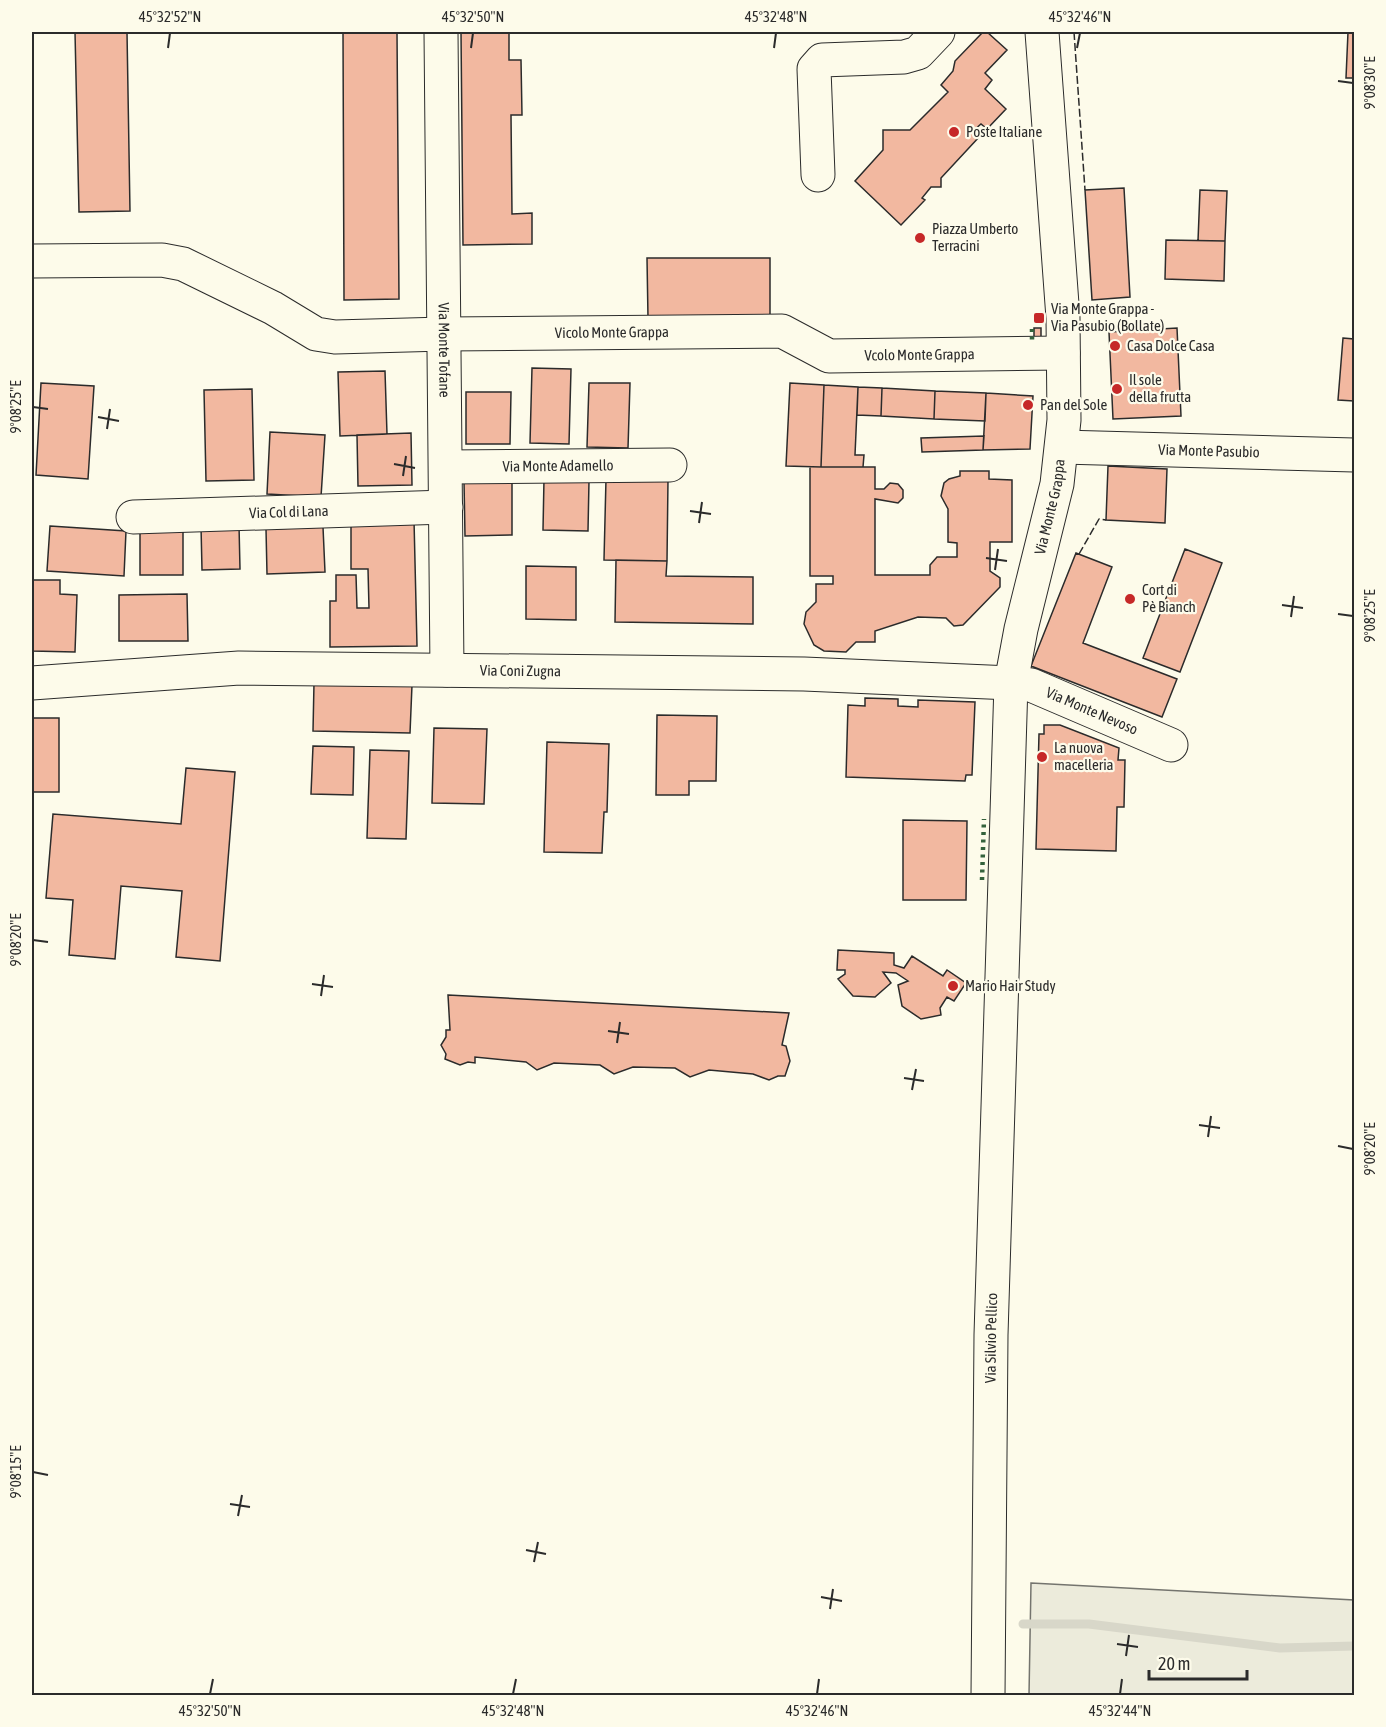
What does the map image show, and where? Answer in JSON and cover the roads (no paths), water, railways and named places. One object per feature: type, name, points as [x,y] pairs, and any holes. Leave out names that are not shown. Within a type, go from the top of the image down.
[{"type":"street","name":"Via Monte Tofane","points":[[441,32],[447,670]]},
{"type":"street","points":[[818,175],[814,69],[817,63],[822,60],[903,57],[918,53],[938,32]]},
{"type":"street","name":"Via Monte Grappa","points":[[1000,980],[1011,683],[1021,629],[1057,484],[1062,447],[1064,353],[1042,32]]},
{"type":"street","name":"Vicolo Monte Grappa","points":[[32,261],[173,262],[273,308],[316,334],[335,338],[444,322],[782,331]]},
{"type":"street","name":"Vcolo Monte Grappa","points":[[782,331],[829,356],[1064,353]]},
{"type":"street","name":"Via Monte Pasubio","points":[[1062,447],[1354,455]]},
{"type":"street","name":"Via Monte Adamello","points":[[446,467],[670,465]]},
{"type":"street","name":"Via Col di Lana","points":[[133,517],[446,507]]},
{"type":"street","name":"Via Coni Zugna","points":[[32,683],[239,668],[792,674],[1011,683]]},
{"type":"street","name":"Via Monte Nevoso","points":[[1011,683],[1031,685],[1171,745]]},
{"type":"street","name":"Via Silvio Pellico","points":[[988,1695],[991,1335],[1000,980]]},
{"type":"waterway","points":[[1023,1624],[1089,1624],[1280,1648],[1354,1646]]},
{"type":"place","name":"Poste Italiane","points":[[954,132]]},
{"type":"place","name":"Piazza Umberto Terracini","points":[[920,238]]},
{"type":"place","name":"Via Monte Grappa - Via Pasubio (Bollate)","points":[[1039,318]]},
{"type":"place","name":"Casa Dolce Casa","points":[[1115,346]]},
{"type":"place","name":"Il sole della frutta","points":[[1117,389]]},
{"type":"place","name":"Pan del Sole","points":[[1028,405]]},
{"type":"place","name":"Cort di Pè Bianch","points":[[1130,599]]},
{"type":"place","name":"La nuova macelleria","points":[[1042,757]]},
{"type":"place","name":"Mario Hair Study","points":[[953,986]]}]
